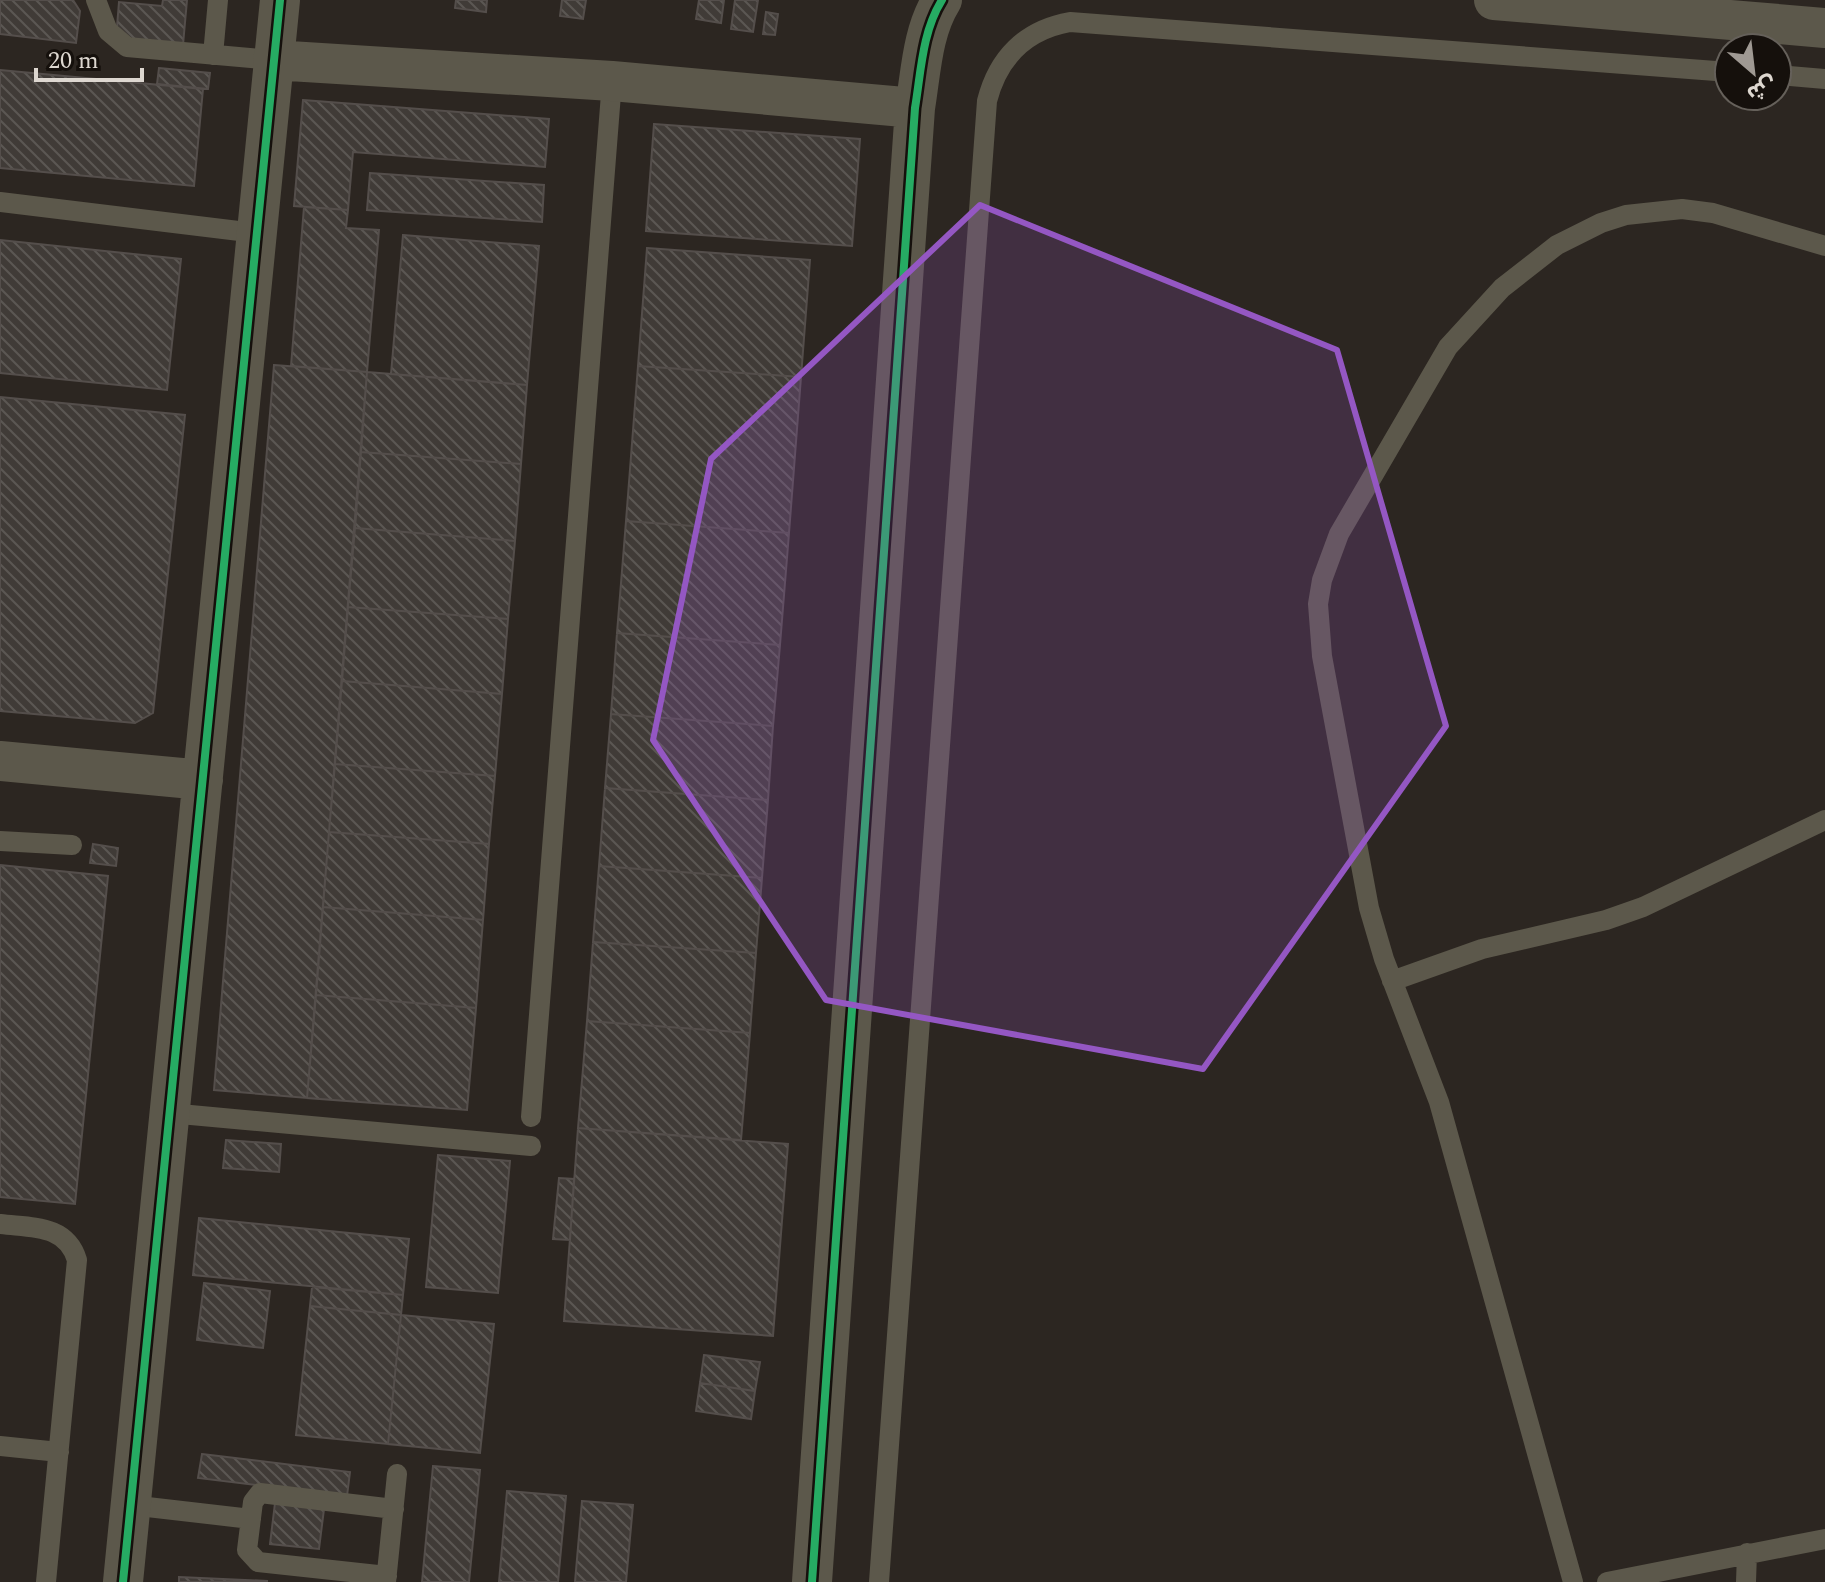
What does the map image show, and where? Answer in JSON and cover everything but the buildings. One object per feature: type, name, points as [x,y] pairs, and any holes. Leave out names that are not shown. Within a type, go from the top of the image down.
[{"type":"street","points":[[123,1582],[280,0]]},
{"type":"street","points":[[812,1582],[915,108],[932,16],[942,0]]},
{"type":"street","points":[[1494,0],[1825,28]]},
{"type":"street","points":[[273,60],[612,81],[915,108]]},
{"type":"street","points":[[0,761],[203,780]]},
{"type":"lane","points":[[96,0],[108,31],[127,47],[273,60]]},
{"type":"lane","points":[[213,55],[218,0]]},
{"type":"lane","points":[[879,1582],[987,101],[998,68],[1021,42],[1036,32],[1070,22],[1713,71]]},
{"type":"lane","points":[[1793,76],[1825,79]]},
{"type":"lane","points":[[531,1117],[612,81]]},
{"type":"lane","points":[[0,202],[256,233]]},
{"type":"lane","points":[[1573,1582],[1439,1102],[1392,981],[1369,908],[1322,656],[1318,604],[1329,556],[1339,534],[1441,359],[1473,316],[1537,259],[1577,234],[1613,219],[1652,210],[1713,213],[1825,246]]},
{"type":"lane","points":[[1392,981],[1482,949],[1643,907],[1825,820]]},
{"type":"lane","points":[[0,841],[72,845]]},
{"type":"lane","points":[[169,1113],[531,1146]]},
{"type":"lane","points":[[0,1224],[58,1233],[74,1249],[77,1260],[46,1582]]},
{"type":"lane","points":[[0,1446],[59,1452]]},
{"type":"lane","points":[[394,1509],[266,1492],[253,1502],[248,1555],[258,1562],[386,1579],[394,1509],[397,1474]]},
{"type":"lane","points":[[130,1505],[251,1519]]},
{"type":"lane","points":[[1607,1582],[1825,1539]]},
{"type":"lane","points":[[1746,1582],[1747,1553]]},
{"type":"highlighted area","points":[[980,205],[1337,350],[1446,726],[1203,1069],[826,1000],[653,740],[711,459]]},
{"type":"cycle path","points":[[123,1582],[280,0]]},
{"type":"cycle path","points":[[812,1582],[915,108],[926,39],[942,0]]}]
